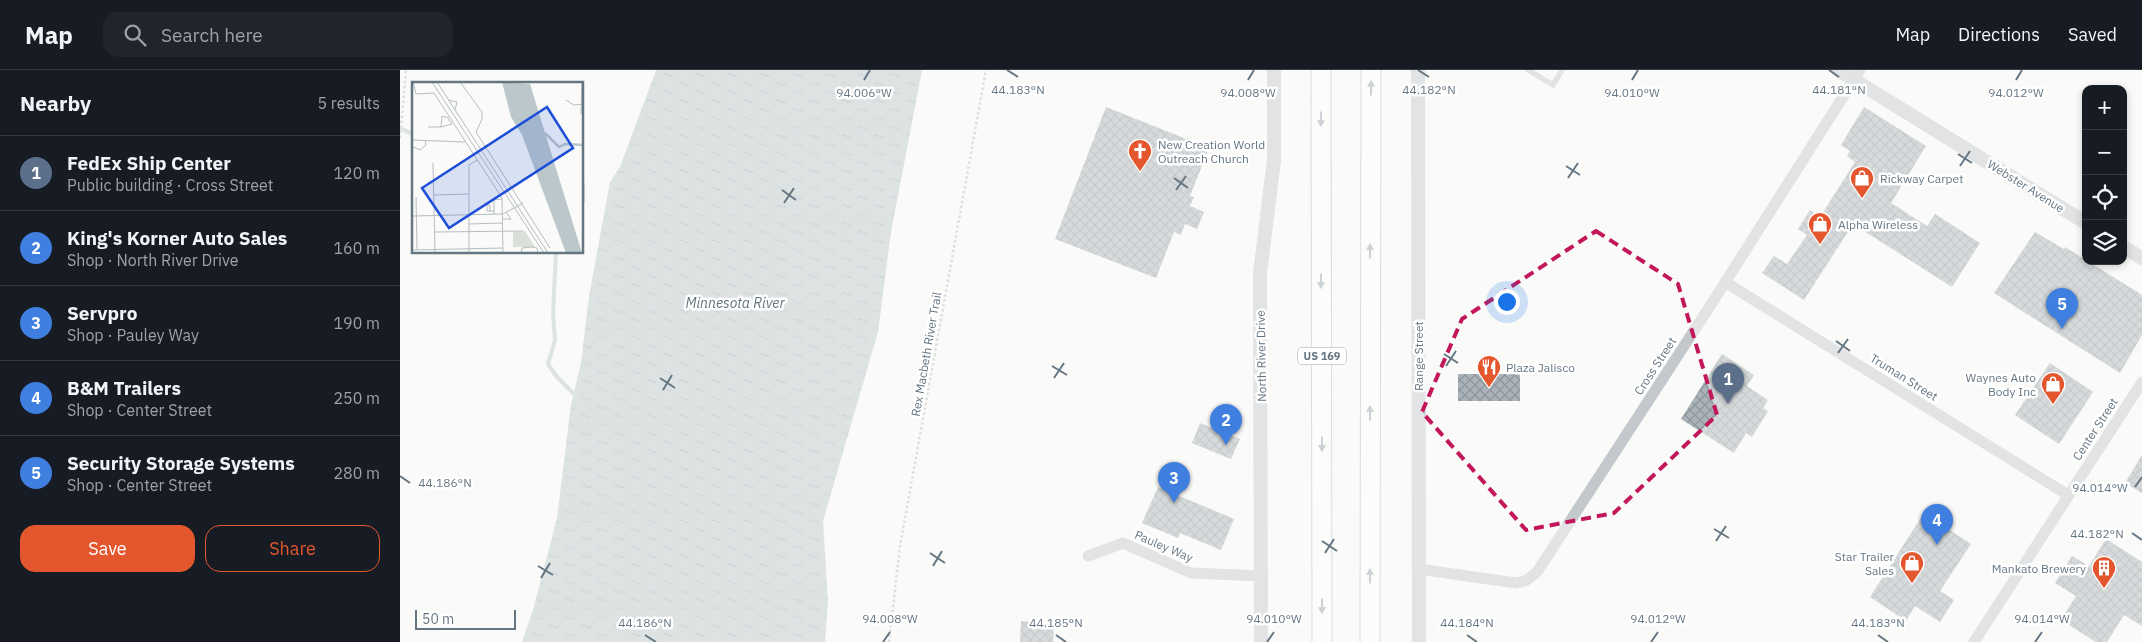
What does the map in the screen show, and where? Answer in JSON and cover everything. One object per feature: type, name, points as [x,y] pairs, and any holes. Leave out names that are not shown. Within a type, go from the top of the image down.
[{"type":"highway","name":"US 169","points":[[1321,70],[1322,642]]},
{"type":"highway","points":[[1370,642],[1371,70]]},
{"type":"street","name":"North River Drive","points":[[1261,642],[1260,273],[1274,160],[1274,70]]},
{"type":"street","name":"Range Street","points":[[1418,70],[1419,642]]},
{"type":"street","name":"Webster Avenue","points":[[1838,70],[1857,75],[2082,220]]},
{"type":"street","name":"Cross Street","points":[[1418,569],[1516,583],[1527,580],[1537,572],[1857,75]]},
{"type":"street","points":[[2127,249],[2142,258]]},
{"type":"street","name":"Truman Street","points":[[1725,282],[2068,495]]},
{"type":"street","name":"Center Street","points":[[1974,642],[2142,382]]},
{"type":"street","name":"Pauley Way","points":[[1088,556],[1123,543],[1191,573],[1262,576]]},
{"type":"lane","points":[[1528,70],[1553,85],[1562,70]]},
{"type":"path","points":[[400,138],[406,70]]},
{"type":"path","name":"Rex Macbeth River Trail","points":[[889,642],[900,546],[986,70]]},
{"type":"highlighted area","points":[[1596,231],[1678,284],[1717,415],[1614,513],[1526,530],[1422,412],[1462,319]]},
{"type":"water","name":"Minnesota River","points":[[656,70],[922,70],[891,232],[878,332],[823,521],[828,601],[825,642],[522,642],[533,610],[557,518],[571,405],[581,363],[589,296],[610,182],[620,167]]},
{"type":"building","name":"New Creation World Outreach Church","points":[[1106,107],[1209,148],[1190,196],[1194,197],[1190,206],[1204,212],[1197,229],[1185,224],[1181,235],[1174,232],[1156,278],[1055,239]]},
{"type":"building","name":"Rickway Carpet","points":[[1864,107],[1926,146],[1891,203],[1927,226],[1935,214],[1980,243],[1952,287],[1853,224],[1804,300],[1762,273],[1774,256],[1787,264],[1807,235],[1798,229],[1810,210],[1820,217],[1855,162],[1847,156],[1850,151],[1841,145]]},
{"type":"building","points":[[2035,232],[2082,258],[2082,265],[2094,265],[2142,295],[2142,335],[2120,373],[1994,293]]},
{"type":"building","points":[[1722,354],[1754,375],[1747,386],[1768,400],[1763,408],[1768,411],[1752,437],[1746,433],[1734,453],[1681,419]]},
{"type":"building","name":"Waynes Auto Body Inc","points":[[2050,363],[2093,392],[2059,444],[2015,415]]},
{"type":"building","name":"Plaza Jalisco","points":[[1458,374],[1520,374],[1520,401],[1458,401]]},
{"type":"building","points":[[1200,423],[1240,439],[1231,459],[1192,443]]},
{"type":"building","points":[[2142,455],[2142,493],[2125,483]]},
{"type":"building","points":[[1158,487],[1234,519],[1221,550],[1180,533],[1178,538],[1142,523]]},
{"type":"building","name":"Star Trailer Sales","points":[[1924,513],[1971,544],[1940,591],[1954,600],[1940,622],[1915,606],[1906,621],[1870,597]]},
{"type":"building","name":"Mankato Brewery","points":[[2106,539],[2142,562],[2142,626],[2124,615],[2107,642],[2096,642],[2061,620],[2076,596],[2055,583],[2072,556],[2089,566]]},
{"type":"building","points":[[1021,621],[1054,624],[1053,642],[1020,642]]},
{"type":"waterway","points":[[400,128],[412,134]]},
{"type":"waterway","points":[[556,254],[553,313],[555,340],[548,364],[557,377],[576,396]]},
{"type":"place","name":"New Creation World Outreach Church","points":[[1140,172]]},
{"type":"place","name":"Rickway Carpet","points":[[1862,199]]},
{"type":"place","name":"Alpha Wireless","points":[[1820,245]]},
{"type":"place","name":"Security Storage Systems","points":[[2062,329]]},
{"type":"place","name":"Plaza Jalisco","points":[[1489,388]]},
{"type":"place","name":"FedEx Ship Center","points":[[1728,404]]},
{"type":"place","name":"Waynes Auto Body Inc","points":[[2053,405]]},
{"type":"place","name":"King's Korner Auto Sales","points":[[1226,445]]},
{"type":"place","name":"Servpro","points":[[1174,503]]},
{"type":"place","name":"B&M Trailers","points":[[1937,545]]},
{"type":"place","name":"Star Trailer Sales","points":[[1912,584]]},
{"type":"place","name":"Mankato Brewery","points":[[2104,589]]}]
